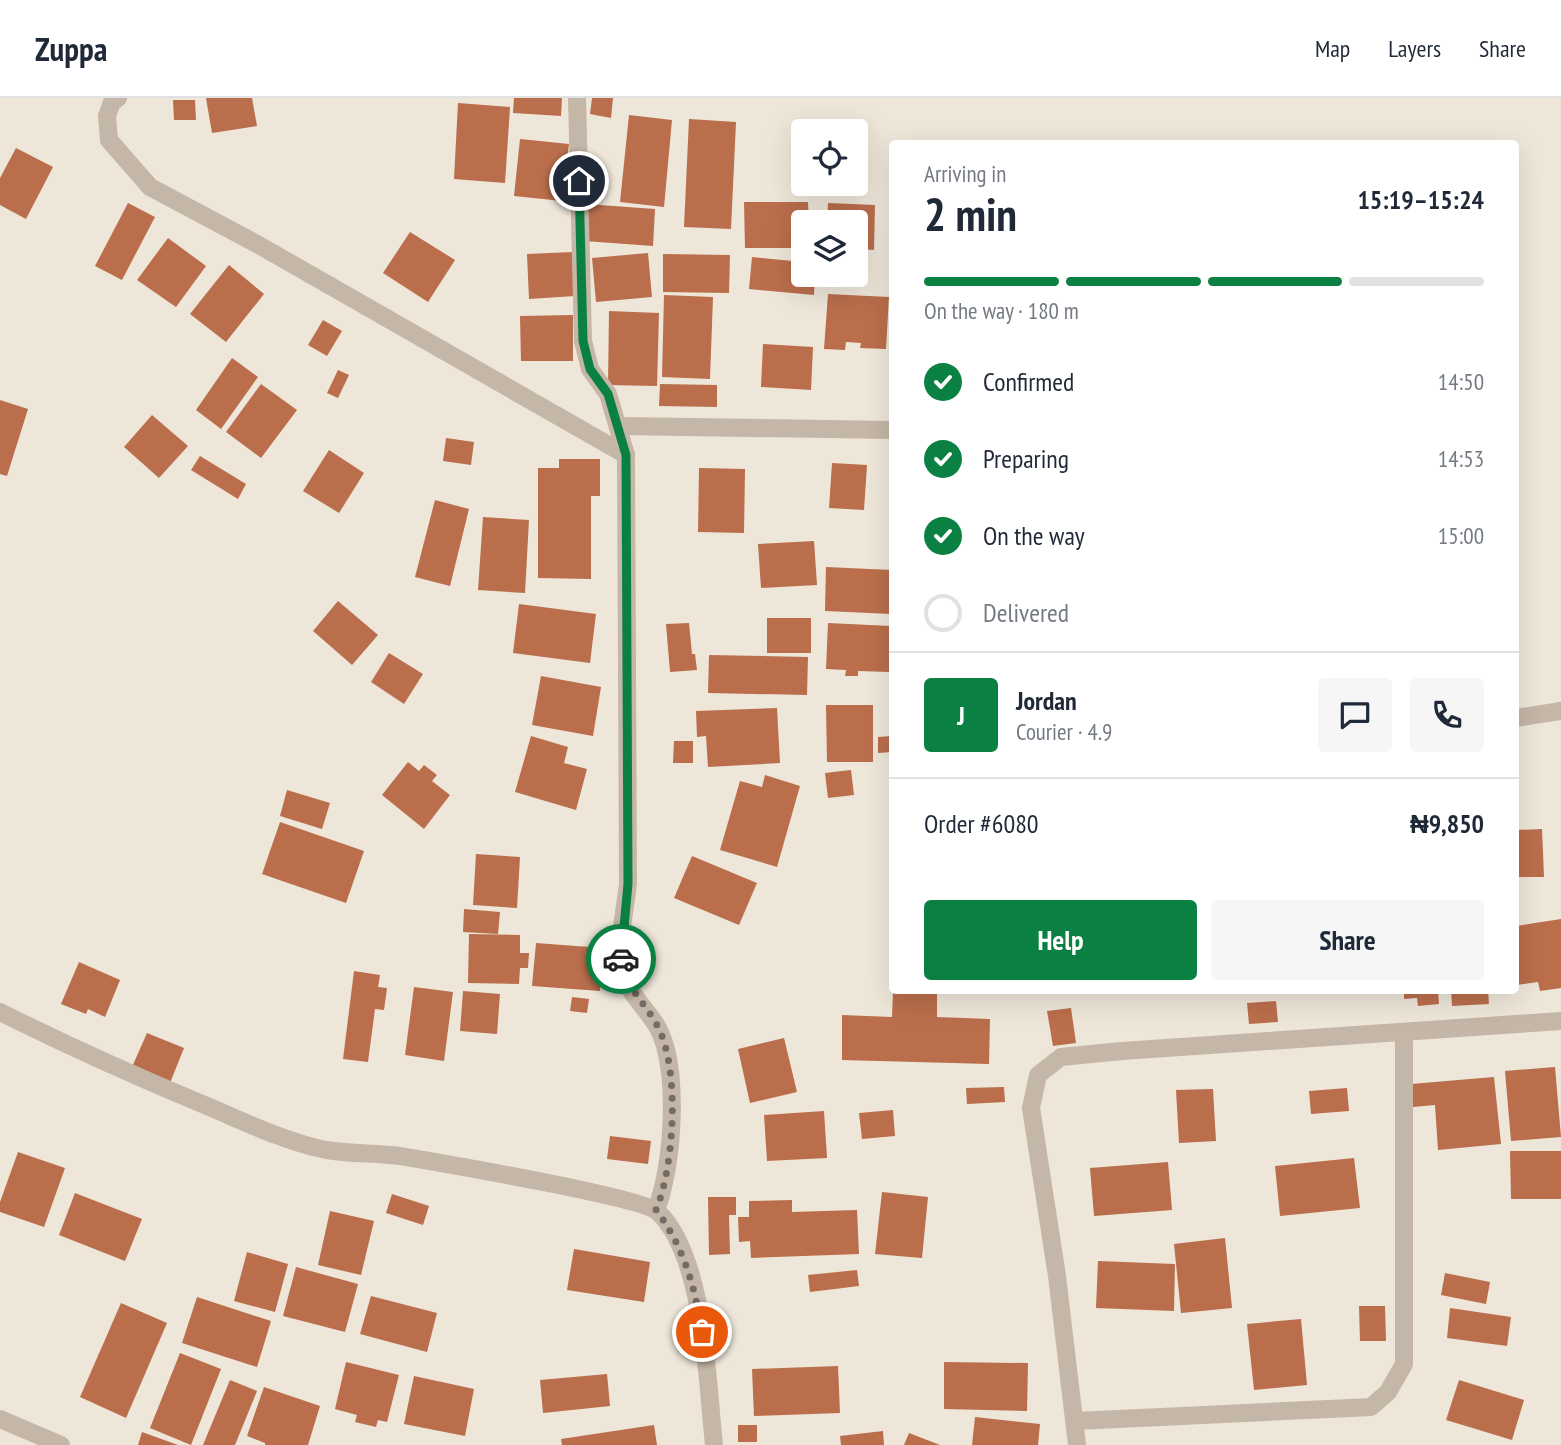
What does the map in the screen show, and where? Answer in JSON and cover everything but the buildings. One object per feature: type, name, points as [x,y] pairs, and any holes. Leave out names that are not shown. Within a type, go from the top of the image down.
[{"type":"street","points":[[118,98],[112,102],[107,116],[109,140],[150,187],[257,244],[626,455]]},
{"type":"street","points":[[577,98],[583,341],[590,369],[608,394],[626,455],[628,884],[621,955],[624,976],[659,1029],[667,1056],[670,1160],[656,1210]]},
{"type":"street","points":[[619,426],[889,430]]},
{"type":"street","points":[[1519,718],[1561,711]]},
{"type":"street","points":[[0,1012],[87,1056],[255,1126],[325,1149],[398,1156],[613,1197],[656,1210],[672,1231],[691,1279],[702,1332],[714,1445]]},
{"type":"street","points":[[1077,1445],[1076,1421],[1031,1108],[1038,1075],[1061,1057],[1561,1021]]},
{"type":"street","points":[[1076,1421],[1371,1407],[1388,1392],[1404,1364],[1404,1032]]},
{"type":"street","points":[[0,1419],[61,1445]]},
{"type":"way so far","points":[[621,959],[624,976],[659,1029],[667,1056],[670,1084],[670,1160],[663,1177],[663,1194],[656,1210],[672,1231],[688,1265],[702,1332]]},
{"type":"route","points":[[579,181],[583,341],[590,369],[608,394],[626,455],[628,884],[621,959]]}]
